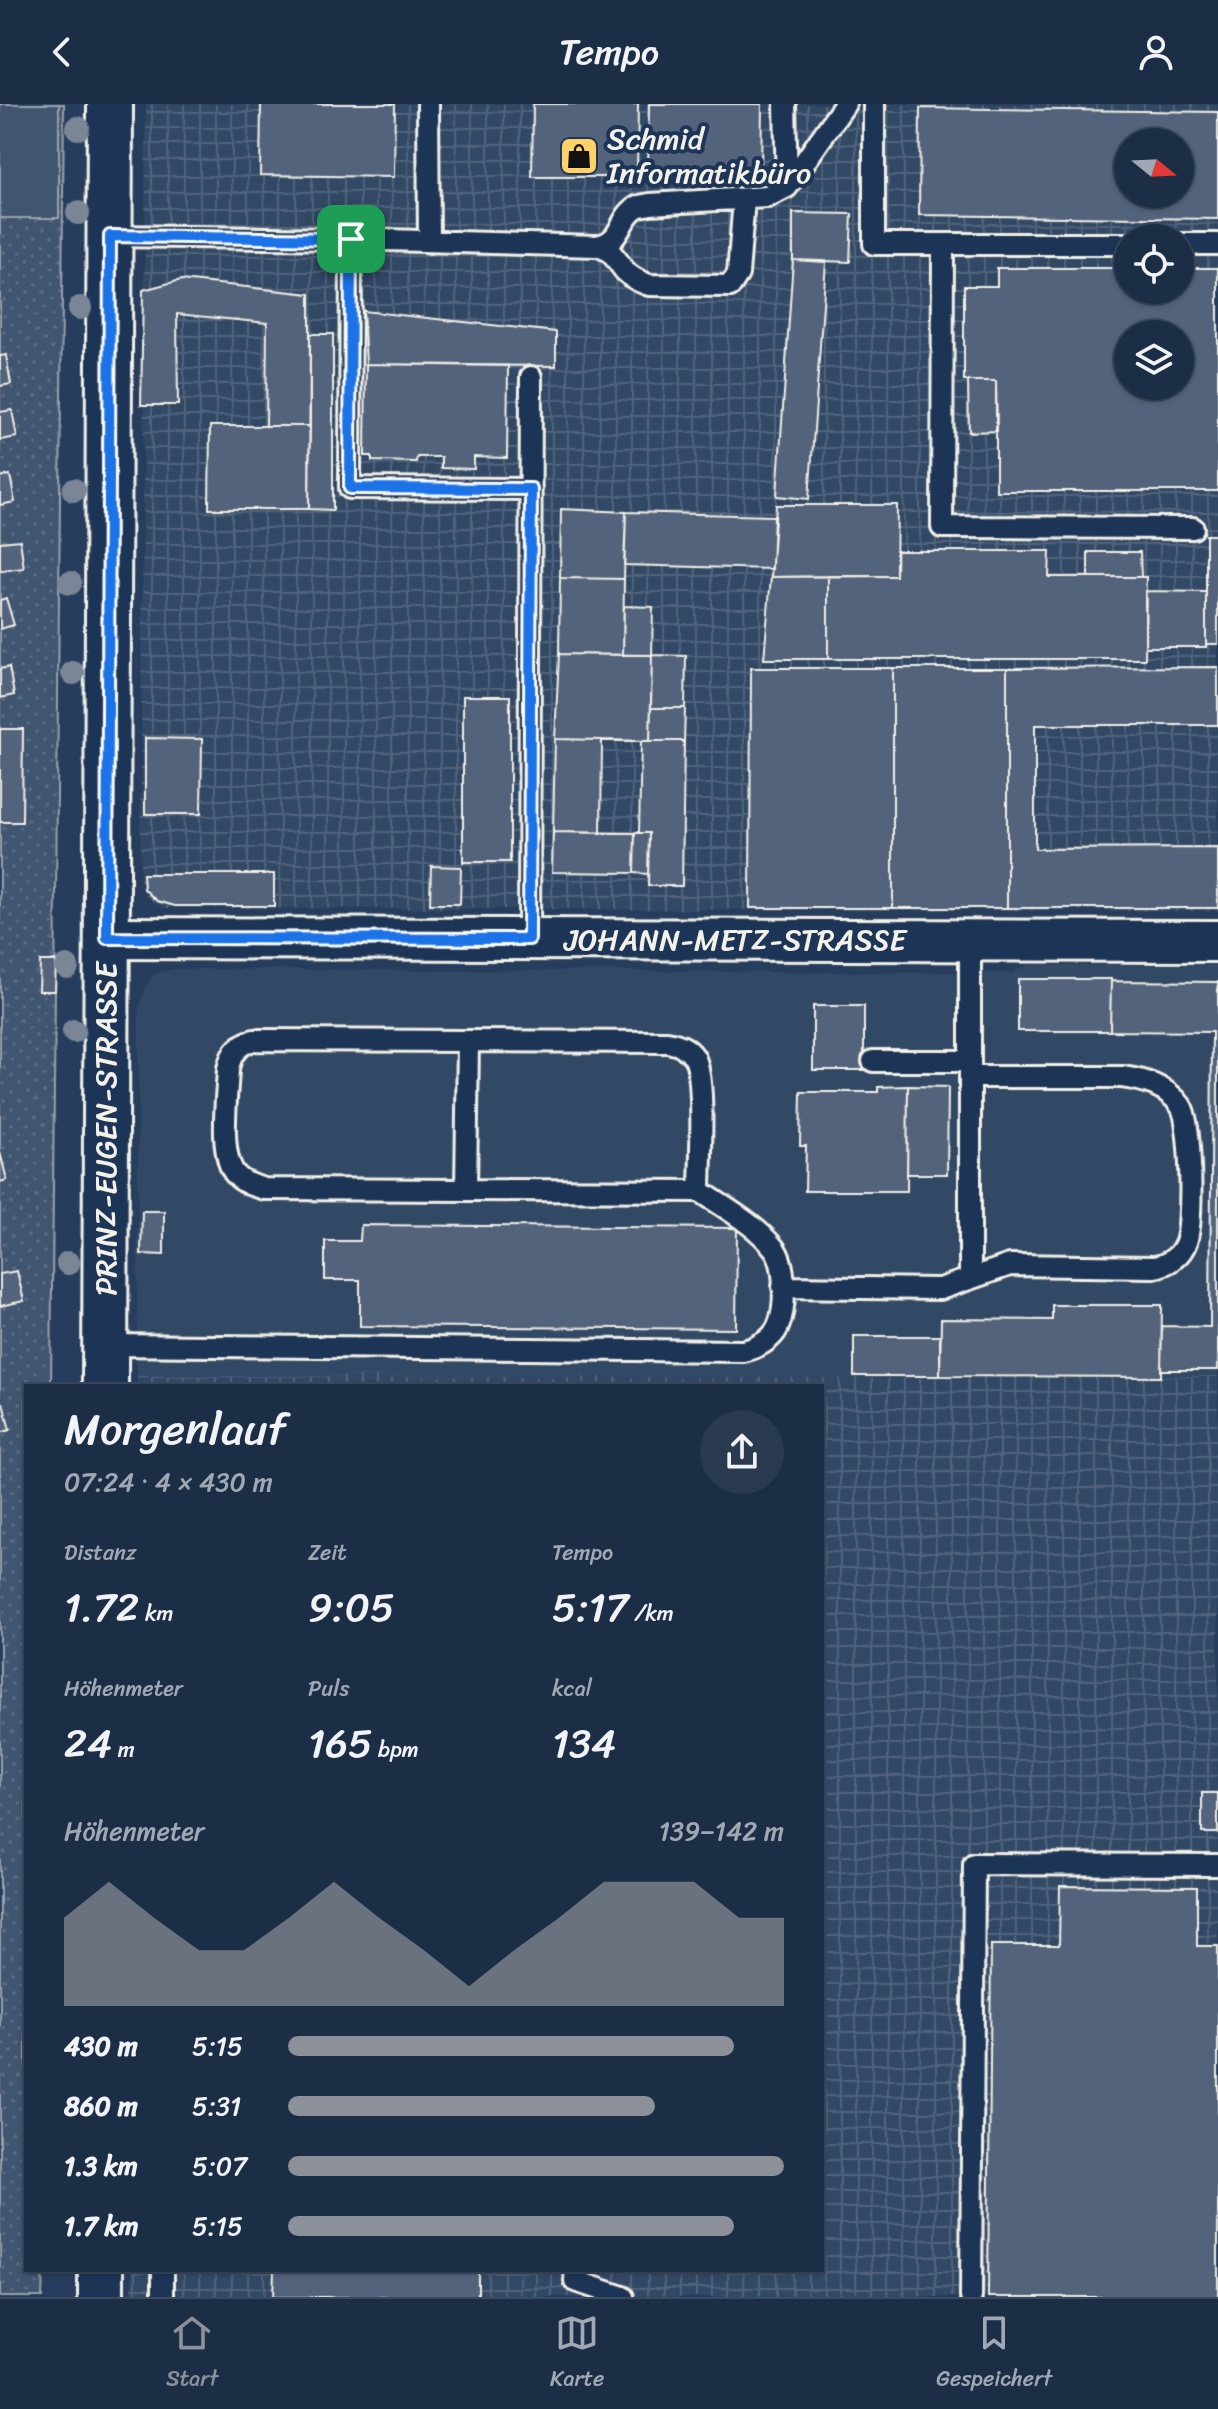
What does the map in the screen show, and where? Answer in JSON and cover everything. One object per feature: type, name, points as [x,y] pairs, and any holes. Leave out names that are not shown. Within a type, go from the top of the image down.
[{"type":"street","name":"PRINZ-EUGEN-STRASSE","points":[[105,1366],[110,104]]},
{"type":"street","name":"JOHANN-METZ-STRASSE","points":[[107,938],[1218,941]]},
{"type":"lane","points":[[428,104],[429,242]]},
{"type":"lane","points":[[785,104],[787,187]]},
{"type":"lane","points":[[110,236],[607,245],[615,238],[627,216],[637,208],[650,204],[767,197],[787,187],[845,104]]},
{"type":"lane","points":[[874,104],[874,244],[1114,244]]},
{"type":"lane","points":[[597,246],[606,248],[627,274],[649,285],[730,286],[738,274],[744,199]]},
{"type":"lane","points":[[351,239],[350,488],[531,489]]},
{"type":"lane","points":[[943,244],[942,527],[1193,528]]},
{"type":"lane","points":[[1194,244],[1218,244]]},
{"type":"lane","points":[[529,939],[531,377]]},
{"type":"lane","points":[[970,940],[970,1278]]},
{"type":"lane","points":[[105,1366],[743,1351],[759,1347],[778,1327],[783,1287],[781,1262],[773,1246],[749,1224],[700,1191],[264,1189],[248,1184],[236,1175],[227,1160],[228,1069],[236,1049],[254,1040],[667,1042],[689,1050],[700,1072],[700,1191]]},
{"type":"lane","points":[[466,1189],[468,1041]]},
{"type":"lane","points":[[783,1287],[940,1289],[1010,1265],[1154,1267],[1169,1262],[1182,1250],[1188,1233],[1189,1134],[1184,1111],[1170,1094],[1155,1084],[1122,1077],[873,1061]]},
{"type":"lane","points":[[971,2297],[974,1864],[1218,1865]]},
{"type":"lane","points":[[163,2272],[163,2297]]},
{"type":"lane","points":[[576,2272],[575,2281],[623,2297]]},
{"type":"shaded area","points":[[0,104],[64,104],[51,1384],[24,1384],[24,2272],[43,2272],[42,2297],[0,2297]]},
{"type":"shaded area","points":[[0,104],[59,104],[59,218],[0,218]]},
{"type":"shaded area","points":[[146,104],[1218,104],[1218,911],[166,908],[145,895],[140,880]]},
{"type":"shaded area","points":[[1028,965],[1218,965],[1218,1376],[137,1376],[139,1008],[152,976],[175,969],[1011,973]]},
{"type":"shaded area","points":[[137,1376],[1218,1376],[1218,2297],[132,2297],[133,2272],[824,2272],[824,1384],[137,1384]]},
{"type":"building","points":[[261,104],[395,104],[394,177],[260,175]]},
{"type":"building","points":[[533,104],[638,104],[637,177],[532,177]]},
{"type":"building","points":[[649,104],[762,104],[761,176],[648,175]]},
{"type":"building","points":[[920,108],[1218,112],[1218,219],[919,215]]},
{"type":"building","points":[[793,213],[852,214],[850,262],[793,260]]},
{"type":"building","points":[[793,260],[826,262],[809,499],[777,496]]},
{"type":"building","points":[[997,268],[1114,268],[1114,304],[1194,304],[1194,268],[1218,268],[1218,491],[996,491],[996,381],[964,381],[964,286],[997,286]]},
{"type":"building","points":[[181,280],[310,294],[310,426],[266,426],[267,323],[177,314],[178,405],[141,405],[143,290]]},
{"type":"building","points":[[363,311],[556,332],[556,366],[366,364]]},
{"type":"building","points":[[310,334],[333,334],[333,510],[309,509]]},
{"type":"building","points":[[6,355],[11,384],[0,386],[0,356]]},
{"type":"building","points":[[366,364],[508,366],[507,458],[474,457],[474,469],[441,468],[441,457],[417,457],[416,462],[372,461],[372,456],[365,456]]},
{"type":"building","points":[[968,381],[996,381],[997,431],[969,432]]},
{"type":"building","points":[[12,410],[17,437],[0,440],[0,412]]},
{"type":"building","points":[[210,426],[310,426],[309,509],[209,509]]},
{"type":"building","points":[[10,475],[15,502],[0,505],[0,477]]},
{"type":"building","points":[[776,505],[897,505],[896,576],[771,577]]},
{"type":"building","points":[[561,509],[626,512],[624,579],[560,578]]},
{"type":"building","points":[[626,512],[774,516],[772,569],[624,565]]},
{"type":"building","points":[[1206,535],[1218,535],[1218,644],[1206,644]]},
{"type":"building","points":[[20,540],[24,568],[0,571],[0,542]]},
{"type":"building","points":[[896,551],[1050,551],[1049,577],[1146,577],[1145,659],[828,659],[828,576],[896,576]]},
{"type":"building","points":[[1088,552],[1140,552],[1141,577],[1088,577]]},
{"type":"building","points":[[828,576],[828,659],[764,659],[771,577]]},
{"type":"building","points":[[560,578],[624,579],[623,655],[559,654]]},
{"type":"building","points":[[1145,591],[1206,592],[1206,647],[1145,647]]},
{"type":"building","points":[[6,598],[14,625],[0,629],[0,600]]},
{"type":"building","points":[[624,606],[653,607],[652,655],[623,655]]},
{"type":"building","points":[[559,654],[652,655],[650,741],[555,739]]},
{"type":"building","points":[[652,655],[686,656],[685,708],[651,708]]},
{"type":"building","points":[[9,667],[14,695],[0,698],[0,669]]},
{"type":"building","points":[[1218,667],[1218,725],[1035,725],[1035,849],[1218,848],[1218,908],[1007,908],[1007,668]]},
{"type":"building","points":[[751,668],[893,668],[893,908],[750,908]]},
{"type":"building","points":[[893,668],[1007,668],[1007,908],[893,908]]},
{"type":"building","points":[[463,696],[510,696],[510,862],[463,862]]},
{"type":"building","points":[[651,708],[685,708],[684,741],[650,741]]},
{"type":"building","points":[[0,729],[23,729],[22,822],[0,822]]},
{"type":"building","points":[[145,738],[202,739],[201,814],[145,814]]},
{"type":"building","points":[[555,739],[602,740],[601,833],[553,832]]},
{"type":"building","points":[[641,741],[684,741],[682,886],[648,886],[649,833],[639,833]]},
{"type":"building","points":[[553,832],[635,833],[634,873],[552,872]]},
{"type":"building","points":[[635,833],[649,833],[648,874],[634,873]]},
{"type":"building","points":[[431,866],[461,867],[460,904],[430,904]]},
{"type":"building","points":[[143,874],[274,874],[274,906],[175,906],[157,901],[144,889]]},
{"type":"building","points":[[40,961],[56,961],[55,991],[39,991]]},
{"type":"building","points":[[1018,979],[1111,979],[1110,1031],[1018,1031]]},
{"type":"building","points":[[1111,981],[1218,982],[1218,1370],[1161,1370],[1162,1326],[1210,1327],[1212,1032],[1110,1031]]},
{"type":"building","points":[[813,1006],[864,1006],[864,1070],[813,1070]]},
{"type":"building","points":[[908,1086],[948,1087],[947,1174],[907,1174]]},
{"type":"building","points":[[908,1086],[907,1191],[805,1191],[806,1146],[800,1146],[801,1092],[878,1092],[878,1087]]},
{"type":"building","points":[[0,1152],[7,1180],[0,1182]]},
{"type":"building","points":[[142,1211],[164,1211],[164,1255],[141,1254]]},
{"type":"building","points":[[361,1225],[737,1228],[736,1329],[360,1326],[360,1280],[325,1280],[325,1241],[360,1241]]},
{"type":"building","points":[[17,1271],[24,1301],[0,1306],[0,1274]]},
{"type":"building","points":[[1052,1305],[1162,1305],[1161,1377],[940,1376],[941,1319],[1052,1320]]},
{"type":"building","points":[[854,1336],[940,1336],[940,1376],[854,1376]]},
{"type":"building","points":[[3,1403],[10,1430],[0,1433],[0,1404]]},
{"type":"building","points":[[1202,1793],[1218,1793],[1218,1833],[1202,1833]]},
{"type":"building","points":[[1060,1886],[1197,1887],[1197,1946],[1218,1946],[1218,2297],[988,2297],[991,1945],[1059,1945]]},
{"type":"building","points":[[274,2272],[478,2272],[478,2297],[273,2297]]},
{"type":"place","name":"Schmid Informatikbüro","points":[[579,156]]},
{"type":"route","points":[[110,236],[351,239],[350,488],[531,489],[529,939],[107,938],[110,236]]}]
